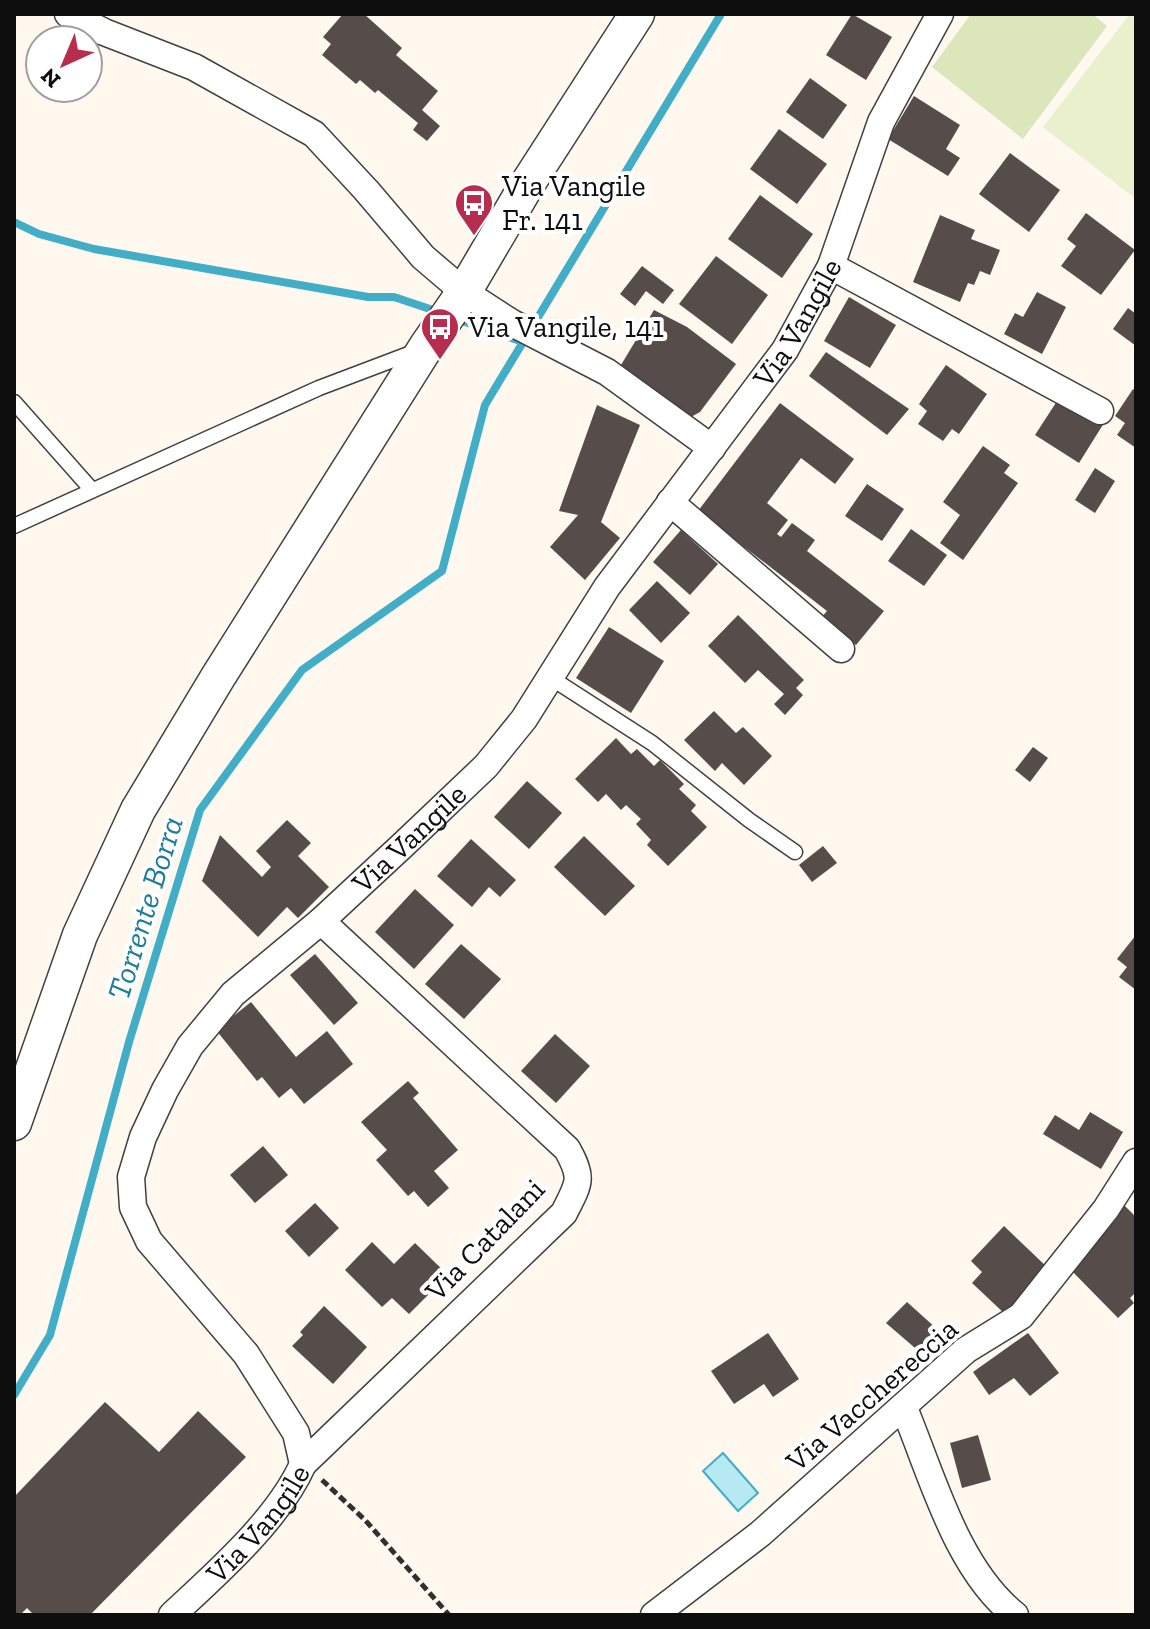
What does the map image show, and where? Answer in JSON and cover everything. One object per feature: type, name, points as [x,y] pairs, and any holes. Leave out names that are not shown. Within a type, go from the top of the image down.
[{"type":"street","points":[[68,14],[104,32],[194,67],[314,134],[423,257],[464,292],[512,323],[607,372],[712,448]]},
{"type":"street","points":[[14,1123],[80,935],[138,810],[185,730],[637,14]]},
{"type":"street","name":"Via Vangile","points":[[172,1615],[220,1570],[282,1501],[303,1464],[296,1433],[246,1354],[149,1241],[133,1207],[131,1177],[143,1137],[165,1090],[190,1046],[233,994],[321,921],[486,766],[524,719],[607,587],[785,350],[831,266],[881,122],[940,14]]},
{"type":"street","points":[[831,266],[1100,411]]},
{"type":"street","points":[[670,502],[841,649]]},
{"type":"street","name":"Via Catalani","points":[[303,1464],[564,1213],[578,1185],[578,1168],[567,1149],[321,921]]},
{"type":"street","name":"Via Vacchereccia","points":[[654,1615],[760,1534],[966,1350],[1021,1316],[1106,1209],[1136,1162]]},
{"type":"street","points":[[904,1408],[959,1544],[997,1601],[1015,1615]]},
{"type":"street","points":[[191,1615],[220,1570]]},
{"type":"lane","points":[[14,526],[319,388],[426,347]]},
{"type":"lane","points":[[14,402],[92,490]]},
{"type":"lane","points":[[551,678],[652,743],[749,820],[795,852]]},
{"type":"path","points":[[303,1464],[365,1520],[449,1615]]},
{"type":"green space","points":[[971,14],[1092,14],[1107,26],[1023,139],[932,67]]},
{"type":"green space","points":[[1130,14],[1136,14],[1136,199],[1043,127]]},
{"type":"water","points":[[723,1453],[758,1493],[738,1511],[703,1471]]},
{"type":"building","points":[[343,14],[364,14],[402,48],[396,55],[438,91],[422,110],[440,126],[427,141],[413,130],[418,123],[378,90],[375,93],[360,80],[356,84],[322,55],[331,44],[323,37]]},
{"type":"building","points":[[852,14],[892,37],[866,80],[826,55]]},
{"type":"building","points":[[810,78],[847,105],[823,139],[786,112]]},
{"type":"building","points":[[914,96],[960,125],[946,149],[960,158],[948,176],[888,139]]},
{"type":"building","points":[[779,129],[827,164],[797,204],[750,169]]},
{"type":"building","points":[[1010,153],[1060,190],[1029,232],[979,194]]},
{"type":"building","points":[[760,195],[813,234],[782,278],[728,239]]},
{"type":"building","points":[[1086,213],[1135,250],[1101,295],[1061,266],[1076,246],[1067,239]]},
{"type":"building","points":[[940,215],[975,230],[971,239],[1000,250],[990,275],[980,271],[974,285],[968,283],[960,302],[913,282]]},
{"type":"building","points":[[716,256],[768,295],[732,344],[679,304]]},
{"type":"building","points":[[642,266],[674,290],[663,304],[646,291],[635,306],[620,294]]},
{"type":"building","points":[[1037,292],[1066,307],[1042,354],[1004,334],[1015,313],[1023,317]]},
{"type":"building","points":[[849,297],[896,325],[870,368],[824,341]]},
{"type":"building","points":[[1128,308],[1136,314],[1136,346],[1113,329]]},
{"type":"building","points":[[654,310],[687,327],[736,364],[700,412],[689,418],[618,370]]},
{"type":"building","points":[[826,352],[909,409],[887,435],[809,376]]},
{"type":"building","points":[[946,365],[987,394],[959,434],[952,429],[943,441],[918,424],[927,411],[919,404]]},
{"type":"building","points":[[1133,389],[1136,391],[1136,448],[1117,435],[1125,423],[1115,416]]},
{"type":"building","points":[[1061,395],[1104,423],[1079,463],[1035,435]]},
{"type":"building","points":[[780,403],[854,459],[835,484],[801,458],[767,503],[788,520],[777,534],[781,537],[792,523],[815,540],[807,551],[884,611],[856,645],[821,618],[827,611],[698,511]]},
{"type":"building","points":[[597,405],[640,425],[601,522],[620,538],[585,580],[550,547],[578,515],[559,511]]},
{"type":"building","points":[[983,446],[1010,465],[1004,473],[1018,483],[963,560],[940,543],[960,515],[943,502]]},
{"type":"building","points":[[1095,468],[1115,481],[1095,513],[1075,500]]},
{"type":"building","points":[[867,484],[904,509],[882,541],[845,516]]},
{"type":"building","points":[[911,529],[947,555],[924,586],[888,561]]},
{"type":"building","points":[[681,530],[718,564],[690,595],[653,562]]},
{"type":"building","points":[[657,581],[690,613],[661,643],[629,610]]},
{"type":"building","points":[[738,615],[804,680],[796,688],[803,695],[785,715],[774,704],[784,694],[758,670],[745,683],[708,646]]},
{"type":"building","points":[[609,627],[664,661],[631,713],[576,678]]},
{"type":"building","points":[[714,711],[736,733],[743,727],[772,756],[744,785],[722,763],[715,771],[684,740]]},
{"type":"building","points":[[616,738],[631,754],[637,749],[654,766],[660,760],[684,784],[679,789],[696,805],[691,811],[707,827],[668,866],[647,845],[651,840],[636,824],[641,819],[626,805],[621,810],[606,794],[598,802],[575,779]]},
{"type":"building","points":[[1033,747],[1048,758],[1030,782],[1015,770]]},
{"type":"building","points":[[527,781],[562,813],[529,849],[494,817]]},
{"type":"building","points":[[287,820],[311,843],[298,856],[329,887],[298,918],[287,907],[258,937],[202,881],[220,835],[262,877],[271,867],[256,851]]},
{"type":"building","points":[[584,836],[635,886],[605,916],[554,867]]},
{"type":"building","points":[[471,839],[516,880],[500,897],[489,887],[472,907],[437,876]]},
{"type":"building","points":[[823,846],[837,863],[812,882],[799,865]]},
{"type":"building","points":[[415,889],[454,925],[414,969],[375,932]]},
{"type":"building","points":[[1136,935],[1136,990],[1119,977],[1127,967],[1117,959]]},
{"type":"building","points":[[461,944],[501,979],[464,1019],[425,984]]},
{"type":"building","points":[[315,954],[358,1003],[334,1025],[290,975]]},
{"type":"building","points":[[251,1002],[296,1057],[327,1031],[353,1064],[304,1104],[291,1088],[279,1098],[262,1077],[257,1081],[216,1030]]},
{"type":"building","points":[[555,1034],[590,1066],[556,1103],[521,1071]]},
{"type":"building","points":[[408,1081],[419,1093],[413,1098],[458,1150],[434,1171],[449,1188],[428,1207],[414,1191],[408,1196],[376,1160],[387,1150],[361,1122]]},
{"type":"building","points":[[1090,1112],[1123,1132],[1101,1169],[1043,1134],[1055,1115],[1079,1130]]},
{"type":"building","points":[[263,1146],[288,1175],[255,1203],[230,1175]]},
{"type":"building","points":[[315,1203],[339,1228],[309,1257],[285,1231]]},
{"type":"building","points":[[1122,1203],[1136,1217],[1136,1292],[1130,1298],[1134,1303],[1118,1318],[1068,1267]]},
{"type":"building","points":[[1004,1226],[1049,1269],[1006,1315],[972,1283],[982,1272],[971,1261]]},
{"type":"building","points":[[372,1242],[394,1264],[415,1243],[448,1275],[409,1314],[392,1298],[382,1307],[345,1270]]},
{"type":"building","points":[[907,1302],[947,1338],[922,1354],[886,1323]]},
{"type":"building","points":[[324,1306],[367,1347],[333,1384],[292,1346],[303,1335],[300,1332]]},
{"type":"building","points":[[768,1333],[799,1379],[773,1397],[764,1384],[734,1404],[711,1371]]},
{"type":"building","points":[[1028,1333],[1059,1373],[1030,1396],[1014,1378],[989,1395],[973,1372]]},
{"type":"building","points":[[105,1402],[159,1452],[198,1411],[246,1457],[90,1615],[34,1615],[27,1608],[20,1615],[14,1615],[14,1497]]},
{"type":"building","points":[[978,1435],[991,1480],[962,1488],[950,1443]]},
{"type":"waterway","name":"Torrente Borra","points":[[14,1395],[50,1335],[129,1042],[200,810],[302,670],[442,571],[485,405],[721,14]]},
{"type":"waterway","points":[[14,222],[39,234],[94,249],[368,297],[394,297],[442,313]]},
{"type":"waterway","points":[[454,318],[523,342]]},
{"type":"place","name":"Via Vangile Fr. 141","points":[[474,237]]},
{"type":"place","name":"Via Vangile, 141","points":[[440,361]]}]
